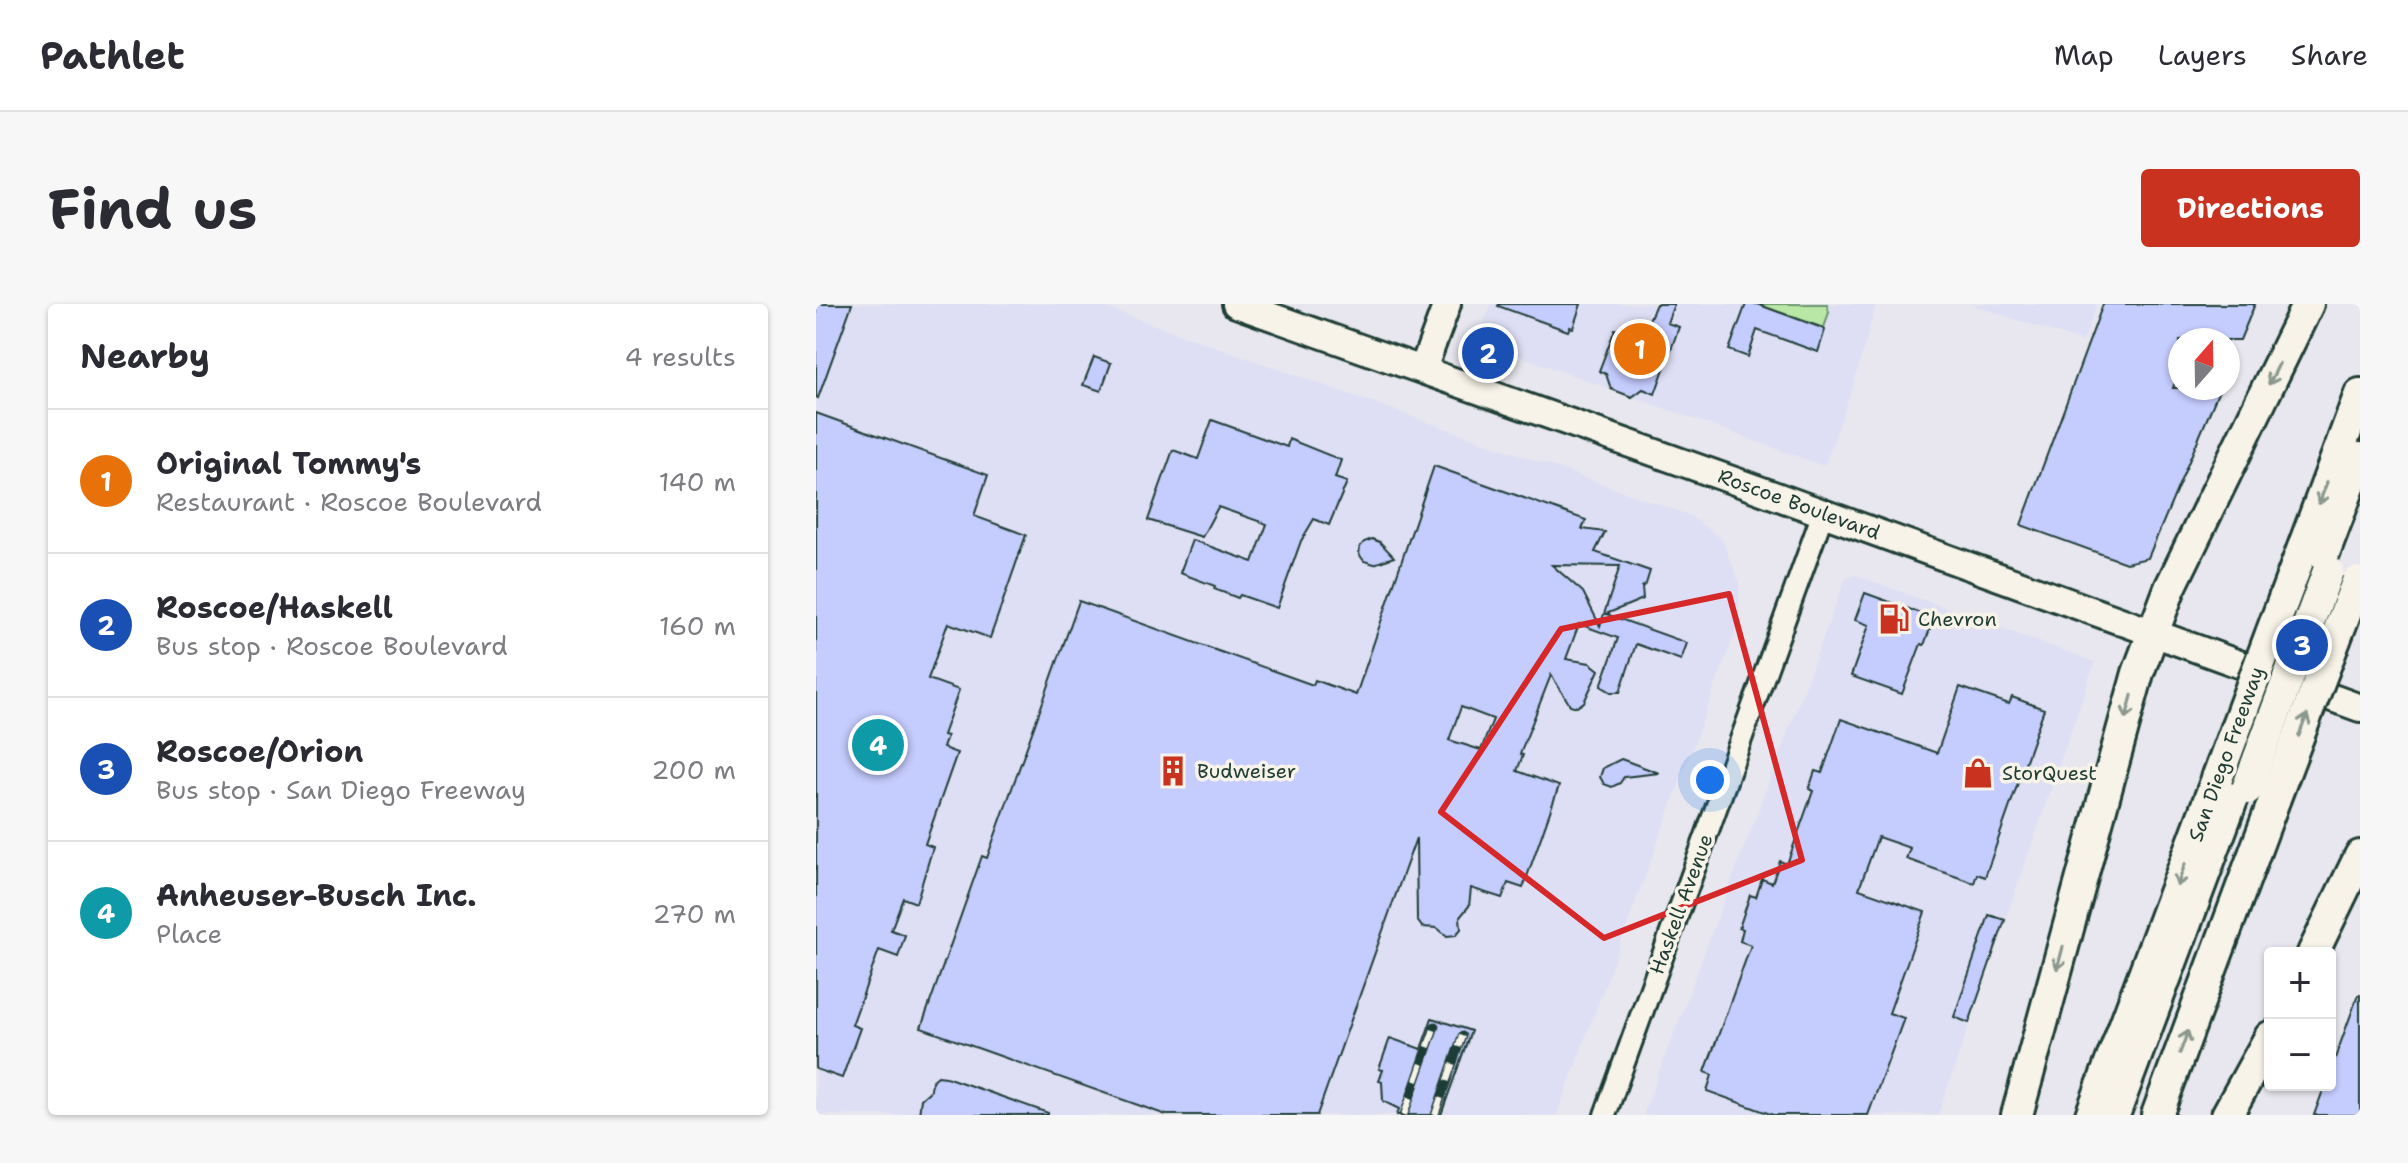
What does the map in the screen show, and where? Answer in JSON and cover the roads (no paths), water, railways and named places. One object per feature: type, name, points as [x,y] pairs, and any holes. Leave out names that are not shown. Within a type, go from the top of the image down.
[{"type":"highway","points":[[2017,1115],[2138,673],[2170,588],[2308,304]]},
{"type":"highway","name":"San Diego Freeway","points":[[2157,1115],[2244,786],[2315,567],[2360,394]]},
{"type":"highway","points":[[2315,567],[2360,458]]},
{"type":"highway","points":[[2315,567],[2360,485]]},
{"type":"highway","name":"San Diego Freeway","points":[[2091,1115],[2244,786],[2358,578]]},
{"type":"highway","points":[[2114,1115],[2244,786]]},
{"type":"highway","points":[[2125,1115],[2244,786]]},
{"type":"highway","points":[[2316,947],[2360,856]]},
{"type":"highway","points":[[2227,1115],[2264,1048]]},
{"type":"main road","name":"Roscoe Boulevard","points":[[1236,304],[2360,708]]},
{"type":"main road","points":[[1423,369],[1447,304]]},
{"type":"street","name":"Haskell Avenue","points":[[1605,1115],[1823,513]]},
{"type":"railway","points":[[1404,1115],[1435,1026]]},
{"type":"railway","points":[[1435,1115],[1462,1036]]},
{"type":"place","name":"Original Tommy's","points":[[1640,349]]},
{"type":"place","name":"Roscoe/Haskell","points":[[1488,353]]},
{"type":"place","name":"Chevron","points":[[1894,619]]},
{"type":"place","name":"Roscoe/Orion","points":[[2302,645]]},
{"type":"place","name":"Anheuser-Busch Inc.","points":[[878,745]]},
{"type":"place","name":"Budweiser","points":[[1173,771]]},
{"type":"place","name":"StorQuest","points":[[1978,773]]}]
